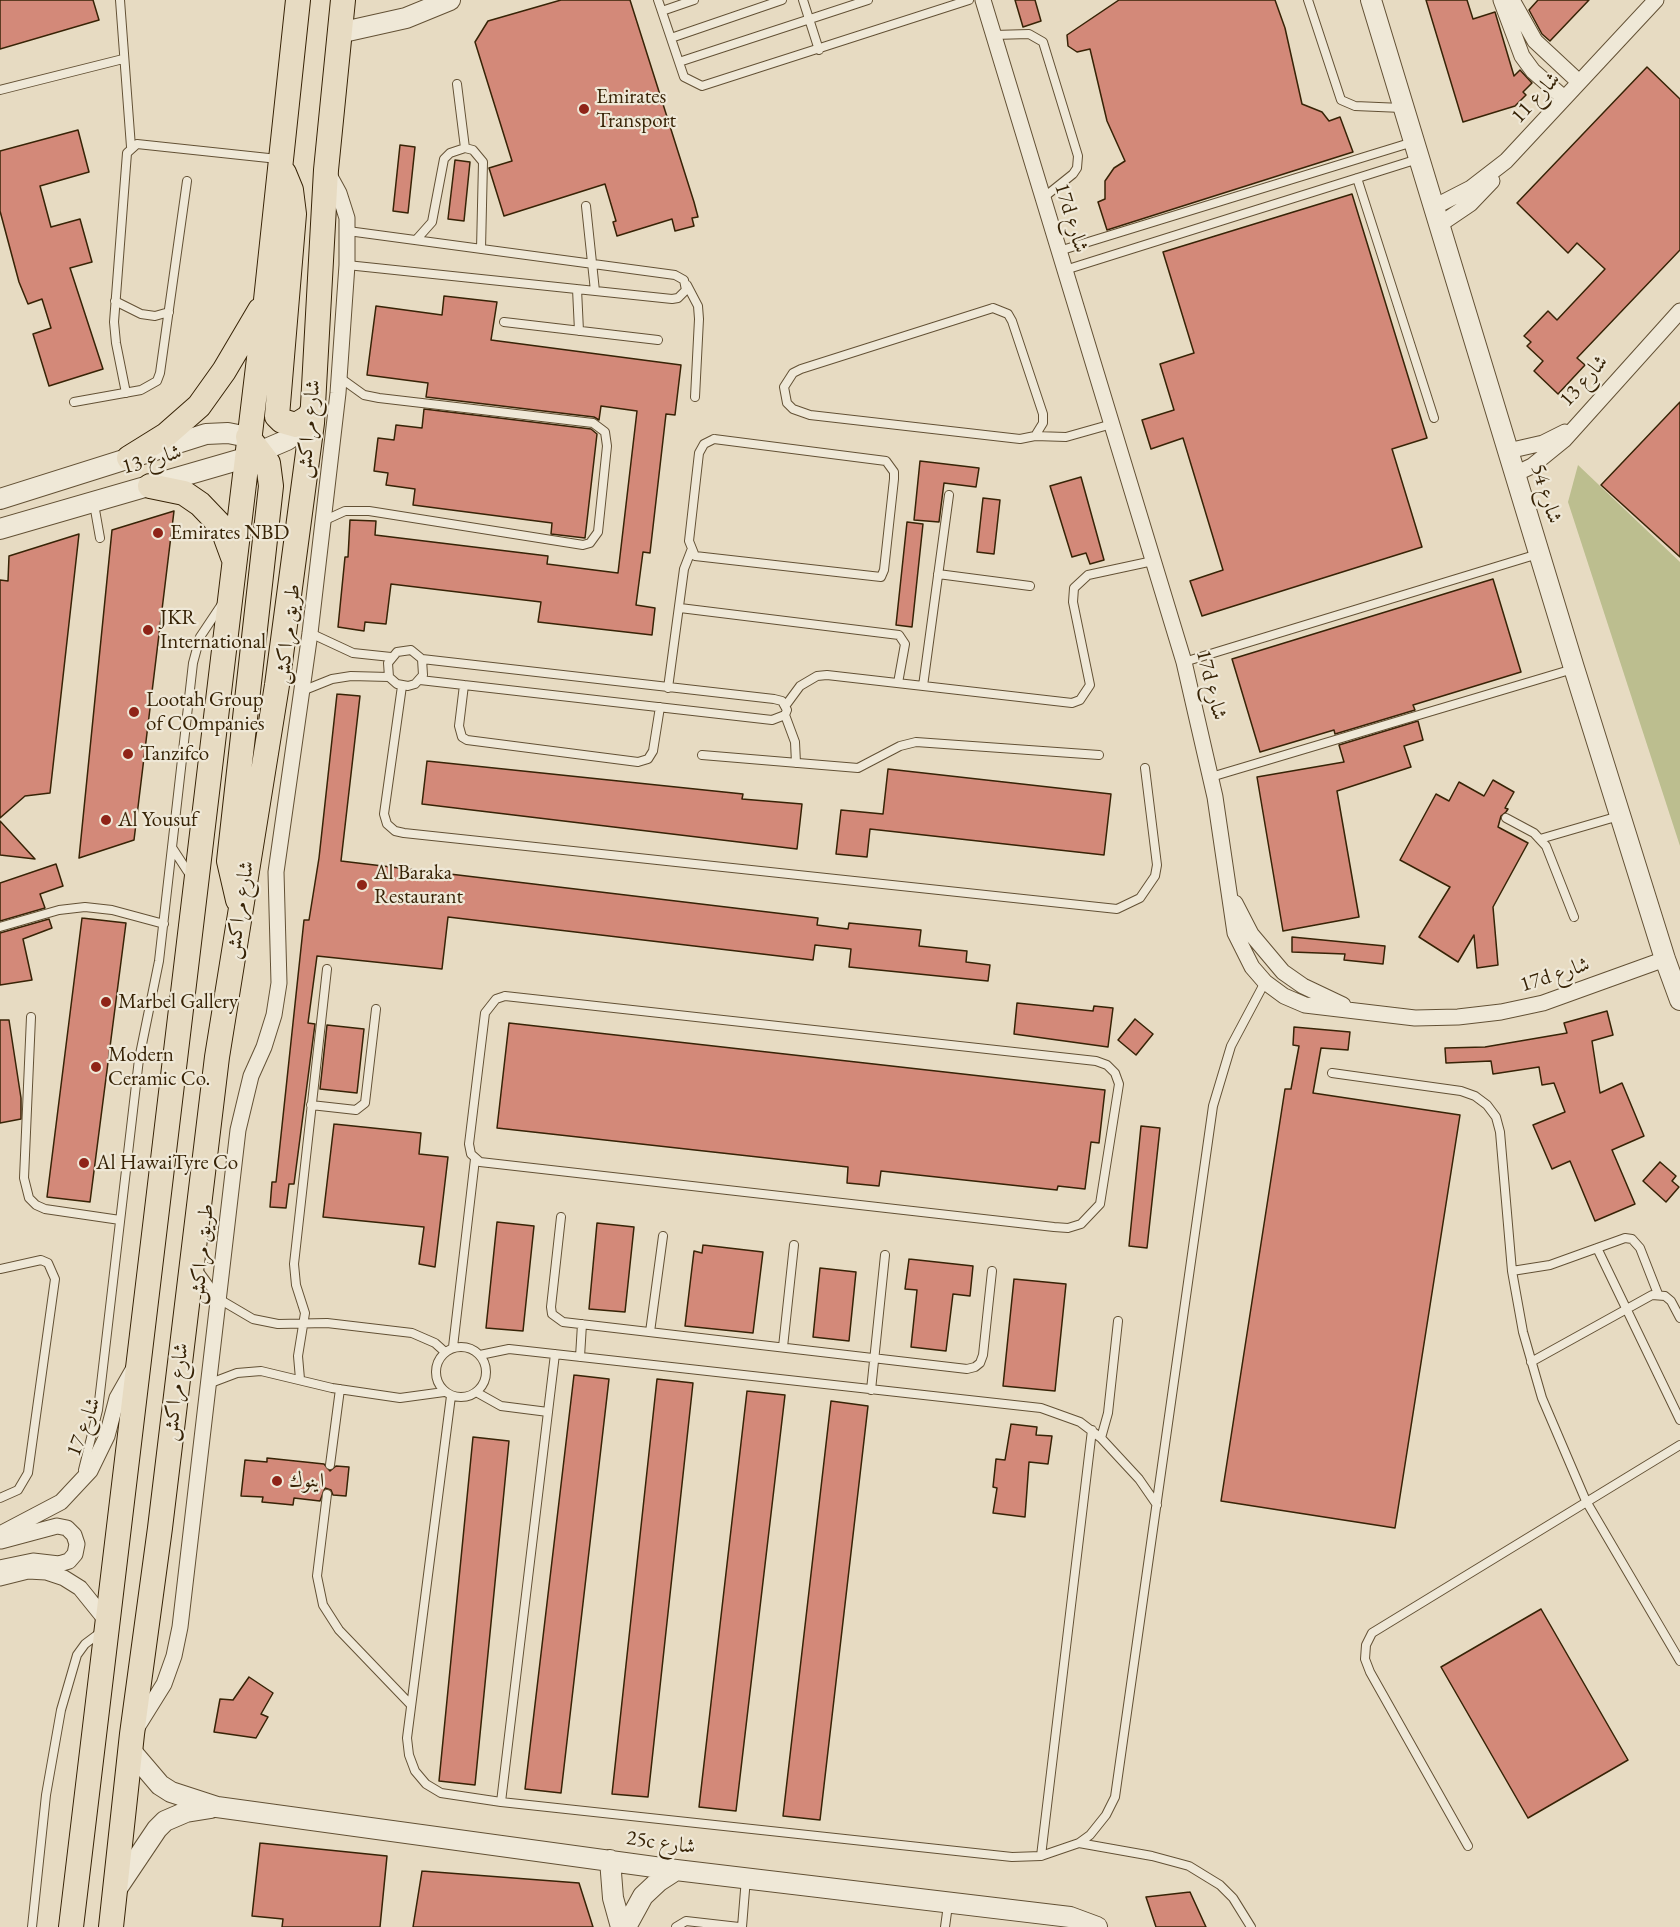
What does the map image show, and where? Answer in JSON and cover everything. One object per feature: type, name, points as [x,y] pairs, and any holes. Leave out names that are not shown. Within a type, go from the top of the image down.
[{"type":"main road","name":"شارع مراكش","points":[[71,1927],[109,1627],[138,1363],[234,560],[252,449],[298,0]]},
{"type":"main road","name":"شارع مراكش","points":[[111,1927],[217,1057],[277,685],[313,416],[326,170],[343,0]]},
{"type":"main road","points":[[282,164],[291,190],[294,214],[277,416],[282,421],[296,425],[313,416]]},
{"type":"main road","points":[[129,458],[166,435],[199,406],[224,371],[266,300]]},
{"type":"main road","points":[[241,908],[232,885],[229,861],[271,486],[271,474],[252,449]]},
{"type":"main road","points":[[150,486],[184,493],[200,504],[222,527],[234,560]]},
{"type":"street","points":[[434,0],[449,0]]},
{"type":"street","points":[[339,33],[413,16],[449,0]]},
{"type":"street","name":"17d شارع","points":[[983,0],[1184,662],[1210,777],[1230,889],[1235,933],[1242,951],[1265,982],[1284,996],[1305,1005],[1415,1018],[1458,1017],[1501,1012],[1543,1003],[1665,959]]},
{"type":"street","name":"شارع 54","points":[[1371,0],[1574,668],[1665,959],[1680,1000]]},
{"type":"street","points":[[1501,0],[1522,56],[1533,71],[1564,99]]},
{"type":"street","points":[[1512,0],[1535,41],[1579,82]]},
{"type":"street","name":"شارع 11","points":[[1436,216],[1455,215],[1484,191],[1506,161],[1656,0]]},
{"type":"street","name":"طريق مراكش","points":[[132,1742],[164,1684],[176,1646],[238,1130],[251,1076],[264,1047],[274,1015],[279,983],[276,872],[303,691],[324,521],[339,377],[347,265],[348,231],[341,199],[326,170]]},
{"type":"street","name":"شارع 13","points":[[1515,474],[1549,454],[1680,311]]},
{"type":"street","name":"شارع 13","points":[[0,529],[150,486],[252,449],[287,440],[313,416]]},
{"type":"street","points":[[1508,451],[1544,443],[1575,426]]},
{"type":"street","name":"شارع 13","points":[[0,499],[206,434],[228,433],[252,449]]},
{"type":"street","points":[[1230,889],[1251,934],[1283,972],[1324,998],[1373,1013]]},
{"type":"street","name":"شارع 17","points":[[0,1534],[61,1502],[78,1486],[100,1454],[117,1398],[138,1363]]},
{"type":"street","points":[[0,1542],[57,1526],[67,1528],[74,1535],[77,1544],[75,1554],[69,1561],[60,1564],[33,1561],[0,1568]]},
{"type":"street","points":[[0,1578],[27,1571],[46,1572],[64,1578],[80,1588],[109,1627]]},
{"type":"street","name":"25c شارع","points":[[132,1742],[160,1785],[171,1792],[217,1807],[676,1870],[1070,1917],[1097,1927]]},
{"type":"street","name":"25c شارع","points":[[116,1890],[157,1829],[165,1821],[186,1812],[217,1807]]},
{"type":"street","points":[[610,1860],[614,1898],[621,1927]]},
{"type":"street","points":[[626,1927],[643,1896],[658,1881],[676,1870]]},
{"type":"lane","points":[[120,0],[131,147],[127,153],[116,301],[116,343],[126,393]]},
{"type":"lane","points":[[658,0],[684,78],[702,86],[969,0]]},
{"type":"lane","points":[[662,10],[694,0]]},
{"type":"lane","points":[[671,38],[782,0]]},
{"type":"lane","points":[[803,0],[819,50]]},
{"type":"lane","points":[[679,62],[868,0]]},
{"type":"lane","points":[[938,0],[941,9]]},
{"type":"lane","points":[[1308,0],[1341,100],[1355,106],[1404,108]]},
{"type":"lane","points":[[994,35],[1034,35],[1045,47],[1079,162],[1073,174],[1043,198]]},
{"type":"lane","points":[[0,90],[123,59]]},
{"type":"lane","points":[[457,84],[465,148]]},
{"type":"lane","points":[[131,147],[144,144],[282,164]]},
{"type":"lane","points":[[416,240],[432,222],[444,159],[450,153],[465,148],[473,150],[483,162],[481,249]]},
{"type":"lane","points":[[1065,270],[1357,178],[1417,150]]},
{"type":"lane","points":[[1059,251],[1417,150]]},
{"type":"lane","points":[[1357,178],[1434,418]]},
{"type":"lane","points":[[74,402],[150,388],[157,381],[187,181]]},
{"type":"lane","points":[[586,206],[595,291]]},
{"type":"lane","points":[[348,231],[675,275],[684,280],[694,295],[698,313],[695,398]]},
{"type":"lane","points":[[347,265],[678,298],[686,291],[686,285]]},
{"type":"lane","points":[[577,289],[579,331]]},
{"type":"lane","points":[[116,301],[141,314],[155,315],[168,312]]},
{"type":"lane","points":[[1035,436],[1043,423],[1040,404],[1012,321],[1008,314],[993,308],[801,369],[793,373],[784,387],[788,403],[793,409],[810,415],[1020,438],[1066,437],[1112,424]]},
{"type":"lane","points":[[504,322],[658,340]]},
{"type":"lane","points":[[324,521],[345,511],[369,511],[583,546],[590,543],[598,532],[607,446],[605,432],[593,423],[379,398],[364,394],[339,377]]},
{"type":"lane","points":[[668,688],[684,569],[691,551],[689,541],[699,453],[704,444],[714,439],[879,459],[886,461],[894,472],[884,570],[877,579],[700,558],[691,551]]},
{"type":"lane","points":[[923,686],[949,495]]},
{"type":"lane","points":[[93,502],[100,538]]},
{"type":"lane","points":[[1184,662],[1539,554]]},
{"type":"lane","points":[[796,763],[795,742],[785,715],[786,705],[800,686],[817,676],[836,675],[1063,703],[1080,700],[1090,685],[1073,602],[1074,588],[1088,575],[1153,561]]},
{"type":"lane","points":[[938,574],[1030,586]]},
{"type":"lane","points":[[78,1486],[96,1418],[139,1059],[159,961],[164,924],[195,650],[206,625],[230,593]]},
{"type":"lane","points":[[680,608],[898,635],[904,644],[898,683]]},
{"type":"lane","points":[[310,633],[353,653],[391,657]]},
{"type":"lane","points":[[389,677],[388,663],[391,657],[397,652],[411,650],[422,659],[774,699],[786,705]]},
{"type":"lane","points":[[303,691],[332,679],[351,676],[389,677],[402,686],[415,684],[420,680],[424,670],[422,659]]},
{"type":"lane","points":[[1210,777],[1574,668]]},
{"type":"lane","points":[[420,680],[772,720],[785,715]]},
{"type":"lane","points":[[464,685],[459,726],[462,737],[467,740],[638,762],[648,759],[653,751],[660,707]]},
{"type":"lane","points":[[402,686],[384,814],[387,824],[394,831],[416,835],[1117,909],[1140,898],[1155,876],[1156,865],[1145,768]]},
{"type":"lane","points":[[702,754],[858,768],[900,746],[916,742],[1099,756]]},
{"type":"lane","points":[[1540,839],[1620,815]]},
{"type":"lane","points":[[1506,818],[1540,839],[1551,854],[1574,917]]},
{"type":"lane","points":[[173,849],[196,885]]},
{"type":"lane","points":[[0,927],[59,910],[85,907],[112,910],[164,924]]},
{"type":"lane","points":[[300,1379],[298,1356],[305,1313],[296,1285],[294,1264],[327,969]]},
{"type":"lane","points":[[448,1394],[407,1738],[409,1755],[415,1771],[426,1784],[441,1792],[501,1802],[1012,1857],[1041,1857],[1079,1843],[1090,1835],[1106,1815],[1115,1797],[1213,1106],[1231,1046],[1265,982]]},
{"type":"lane","points":[[453,1347],[475,1159],[469,1144],[484,1013],[496,999],[505,996],[1096,1061],[1107,1065],[1115,1073],[1119,1084],[1100,1204],[1086,1220],[1068,1228],[486,1163],[475,1159]]},
{"type":"lane","points":[[311,1105],[356,1110],[365,1103],[376,1009]]},
{"type":"lane","points":[[31,1017],[24,1178],[29,1198],[36,1205],[45,1209],[120,1220]]},
{"type":"lane","points":[[1332,1073],[1461,1091],[1475,1096],[1487,1105],[1496,1117],[1500,1132],[1512,1271],[1531,1362],[1555,1433],[1586,1501],[1680,1661]]},
{"type":"lane","points":[[561,1217],[552,1314],[556,1320],[582,1324],[875,1358],[975,1367],[980,1363],[983,1355],[992,1271]]},
{"type":"lane","points":[[650,1332],[663,1236]]},
{"type":"lane","points":[[1512,1271],[1550,1265],[1625,1238],[1637,1243],[1658,1294],[1671,1301],[1680,1318]]},
{"type":"lane","points":[[783,1347],[794,1245]]},
{"type":"lane","points":[[1597,1248],[1680,1420]]},
{"type":"lane","points":[[872,1390],[885,1255]]},
{"type":"lane","points":[[192,1256],[203,1279],[219,1299],[241,1314],[278,1324],[304,1323],[412,1333],[424,1336],[445,1352]]},
{"type":"lane","points":[[0,1269],[41,1260],[48,1263],[55,1279],[28,1473],[18,1490],[0,1498]]},
{"type":"lane","points":[[1531,1362],[1626,1309],[1658,1294]]},
{"type":"lane","points":[[1101,1438],[1108,1413],[1118,1321]]},
{"type":"lane","points":[[580,1357],[582,1324]]},
{"type":"lane","points":[[480,1354],[487,1373],[484,1382],[476,1392],[460,1398],[448,1394],[438,1385],[435,1367],[445,1352],[453,1347],[462,1346],[480,1354],[509,1349],[1041,1408],[1061,1413],[1101,1438],[1139,1479],[1157,1505]]},
{"type":"lane","points":[[501,1802],[555,1354]]},
{"type":"lane","points":[[206,1384],[223,1376],[251,1371],[300,1379],[340,1389],[400,1398],[448,1394]]},
{"type":"lane","points":[[330,1465],[340,1389]]},
{"type":"lane","points":[[476,1392],[501,1406],[548,1412]]},
{"type":"lane","points":[[1041,1857],[1092,1431]]},
{"type":"lane","points":[[1468,1846],[1370,1672],[1365,1659],[1366,1645],[1372,1633],[1383,1624],[1680,1445]]},
{"type":"lane","points":[[327,1494],[317,1576],[323,1605],[339,1630],[411,1705]]},
{"type":"lane","points":[[32,1927],[46,1794],[69,1678],[77,1655],[85,1644],[109,1627]]},
{"type":"lane","points":[[1079,1843],[1152,1856],[1189,1866],[1220,1885],[1233,1898],[1251,1927]]},
{"type":"lane","points":[[676,1927],[686,1921],[740,1927],[746,1878]]},
{"type":"lane","points":[[945,1927],[948,1903]]},
{"type":"green space","points":[[1578,465],[1680,562],[1680,846],[1568,502]]},
{"type":"building","points":[[0,0],[93,0],[99,20],[0,49]]},
{"type":"building","points":[[561,0],[630,0],[694,202],[698,217],[692,218],[694,226],[675,231],[672,219],[617,236],[613,222],[616,221],[605,184],[504,216],[489,168],[512,161],[475,42],[488,21]]},
{"type":"building","points":[[1015,0],[1035,0],[1041,21],[1023,27]]},
{"type":"building","points":[[1119,0],[1275,0],[1285,28],[1302,104],[1322,112],[1329,121],[1340,117],[1353,152],[1107,230],[1098,202],[1105,199],[1105,181],[1114,168],[1125,161],[1107,121],[1090,49],[1077,52],[1068,46],[1067,35]]},
{"type":"building","points":[[1426,0],[1467,0],[1473,19],[1495,12],[1514,76],[1520,70],[1532,83],[1523,92],[1526,95],[1515,106],[1463,122]]},
{"type":"building","points":[[1538,0],[1589,0],[1550,41],[1542,34],[1529,10]]},
{"type":"building","points":[[1647,67],[1680,99],[1680,250],[1577,358],[1585,365],[1558,394],[1534,371],[1543,361],[1527,346],[1531,342],[1524,336],[1548,311],[1557,320],[1605,269],[1577,243],[1568,253],[1517,203]]},
{"type":"building","points":[[78,130],[89,172],[40,186],[51,227],[80,219],[92,262],[70,268],[103,369],[49,386],[33,334],[51,328],[42,299],[28,304],[19,282],[0,211],[0,151]]},
{"type":"building","points":[[400,145],[415,147],[408,213],[393,211]]},
{"type":"building","points":[[455,160],[470,162],[464,221],[448,219]]},
{"type":"building","points":[[1352,194],[1427,438],[1392,449],[1422,547],[1202,616],[1190,581],[1223,570],[1183,438],[1151,449],[1142,420],[1174,410],[1160,364],[1194,353],[1163,252]]},
{"type":"building","points":[[444,296],[497,302],[491,340],[681,365],[675,415],[666,414],[650,553],[643,552],[636,605],[655,608],[652,635],[538,622],[541,602],[391,584],[386,624],[365,622],[364,631],[338,627],[345,557],[348,557],[350,520],[376,521],[375,535],[548,556],[547,564],[618,573],[637,411],[601,406],[599,420],[594,417],[426,397],[428,383],[367,375],[376,306],[442,315]]},
{"type":"building","points":[[1680,402],[1680,557],[1601,485]]},
{"type":"building","points":[[424,409],[591,429],[597,434],[585,538],[551,534],[552,523],[413,505],[415,489],[386,485],[388,473],[374,471],[378,438],[394,440],[396,425],[422,428]]},
{"type":"building","points":[[920,461],[979,468],[976,487],[944,483],[939,522],[914,520]]},
{"type":"building","points":[[1081,477],[1104,560],[1090,564],[1086,553],[1072,557],[1050,486]]},
{"type":"building","points":[[983,498],[1000,500],[994,554],[977,552]]},
{"type":"building","points":[[174,511],[134,840],[79,858],[112,530]]},
{"type":"building","points":[[907,522],[923,524],[912,627],[896,625]]},
{"type":"building","points":[[79,534],[50,793],[25,796],[0,818],[0,580],[8,581],[9,556]]},
{"type":"building","points":[[1493,579],[1521,672],[1413,705],[1415,710],[1335,734],[1334,730],[1260,752],[1232,659]]},
{"type":"building","points":[[337,694],[360,696],[341,861],[818,918],[817,925],[848,929],[849,923],[921,930],[919,946],[967,951],[966,962],[990,965],[988,981],[849,967],[851,949],[815,945],[813,960],[448,917],[442,969],[317,956],[308,1023],[315,1024],[294,1184],[289,1184],[286,1208],[270,1207],[272,1182],[276,1182],[304,920],[309,920],[319,858]]},
{"type":"building","points":[[1418,721],[1423,740],[1404,746],[1411,767],[1337,791],[1359,917],[1283,931],[1257,777],[1344,762],[1339,745]]},
{"type":"building","points":[[427,761],[743,794],[742,799],[802,804],[797,849],[422,804]]},
{"type":"building","points":[[888,769],[1111,794],[1104,855],[870,829],[867,857],[836,854],[841,810],[883,814]]},
{"type":"building","points":[[1493,780],[1514,792],[1505,808],[1508,809],[1501,816],[1498,827],[1528,843],[1493,907],[1498,965],[1477,968],[1474,935],[1458,962],[1419,937],[1450,887],[1400,860],[1436,794],[1449,801],[1459,782],[1484,796]]},
{"type":"building","points":[[0,821],[35,859],[0,855]]},
{"type":"building","points":[[56,864],[63,886],[40,894],[45,908],[0,921],[0,883]]},
{"type":"building","points":[[82,918],[126,923],[90,1202],[47,1197]]},
{"type":"building","points":[[49,919],[52,928],[23,939],[32,980],[0,985],[0,933]]},
{"type":"building","points":[[1292,937],[1385,946],[1383,964],[1344,960],[1345,954],[1292,952]]},
{"type":"building","points":[[1017,1003],[1093,1011],[1094,1006],[1113,1008],[1108,1047],[1014,1034]]},
{"type":"building","points":[[1607,1011],[1613,1035],[1592,1041],[1600,1093],[1622,1083],[1644,1136],[1612,1150],[1635,1204],[1595,1221],[1570,1161],[1552,1169],[1533,1125],[1565,1112],[1554,1083],[1542,1085],[1539,1067],[1493,1074],[1491,1061],[1446,1063],[1445,1048],[1485,1047],[1567,1033],[1564,1023]]},
{"type":"building","points":[[1135,1019],[1153,1034],[1136,1055],[1118,1040]]},
{"type":"building","points":[[0,1020],[9,1020],[21,1098],[21,1119],[0,1123]]},
{"type":"building","points":[[509,1023],[1105,1090],[1099,1143],[1091,1142],[1085,1189],[1058,1186],[1057,1190],[881,1171],[879,1186],[847,1183],[848,1167],[497,1128]]},
{"type":"building","points":[[327,1025],[364,1029],[357,1093],[320,1089]]},
{"type":"building","points":[[1294,1027],[1350,1032],[1348,1050],[1321,1048],[1313,1093],[1460,1115],[1395,1528],[1221,1501],[1285,1089],[1291,1089],[1299,1046],[1293,1045]]},
{"type":"building","points":[[334,1124],[421,1133],[419,1154],[448,1157],[435,1267],[419,1264],[424,1227],[323,1217]]},
{"type":"building","points":[[1141,1126],[1160,1128],[1147,1248],[1129,1246]]},
{"type":"building","points":[[1660,1162],[1676,1176],[1672,1181],[1679,1187],[1666,1202],[1643,1181]]},
{"type":"building","points":[[497,1222],[534,1226],[523,1331],[486,1328]]},
{"type":"building","points":[[597,1223],[634,1227],[625,1312],[589,1309]]},
{"type":"building","points":[[703,1245],[763,1252],[753,1333],[685,1326],[694,1251],[702,1253]]},
{"type":"building","points":[[909,1259],[973,1266],[970,1296],[953,1294],[946,1351],[911,1347],[917,1290],[905,1289]]},
{"type":"building","points":[[820,1268],[856,1272],[849,1341],[813,1337]]},
{"type":"building","points":[[1014,1279],[1066,1284],[1055,1391],[1003,1386]]},
{"type":"building","points":[[574,1375],[609,1379],[561,1793],[525,1789]]},
{"type":"building","points":[[657,1379],[693,1383],[648,1797],[612,1794]]},
{"type":"building","points":[[747,1391],[785,1395],[736,1811],[699,1807]]},
{"type":"building","points":[[831,1401],[868,1406],[820,1820],[783,1816]]},
{"type":"building","points":[[1011,1424],[1037,1427],[1036,1435],[1052,1436],[1048,1464],[1029,1462],[1025,1517],[993,1513],[997,1488],[993,1487],[996,1459],[1005,1460]]},
{"type":"building","points":[[473,1437],[509,1441],[475,1785],[439,1781]]},
{"type":"building","points":[[267,1458],[324,1464],[330,1471],[336,1466],[349,1467],[346,1496],[333,1495],[331,1490],[325,1488],[320,1501],[294,1498],[293,1505],[262,1502],[263,1497],[241,1496],[245,1460],[267,1462]]},
{"type":"building","points":[[1541,1609],[1628,1760],[1528,1818],[1441,1667]]},
{"type":"building","points":[[249,1677],[273,1693],[261,1714],[268,1717],[256,1738],[214,1732],[220,1699],[233,1700]]},
{"type":"building","points":[[260,1843],[387,1856],[380,1927],[282,1927],[283,1919],[252,1916]]},
{"type":"building","points":[[422,1871],[579,1883],[593,1927],[413,1927]]},
{"type":"building","points":[[1190,1892],[1206,1927],[1156,1927],[1146,1897]]},
{"type":"place","name":"Emirates Transport","points":[[584,109]]},
{"type":"place","name":"Emirates NBD","points":[[158,533]]},
{"type":"place","name":"JKR International","points":[[148,630]]},
{"type":"place","name":"Lootah Group of COmpanies","points":[[134,712]]},
{"type":"place","name":"Tanzifco","points":[[128,754]]},
{"type":"place","name":"Al Yousuf","points":[[106,820]]},
{"type":"place","name":"Al Baraka Restaurant","points":[[362,885]]},
{"type":"place","name":"Marbel Gallery","points":[[106,1002]]},
{"type":"place","name":"Modern Ceramic Co.","points":[[96,1067]]},
{"type":"place","name":"Al HawaiTyre Co","points":[[84,1163]]},
{"type":"place","name":"اينوك","points":[[277,1481]]}]
